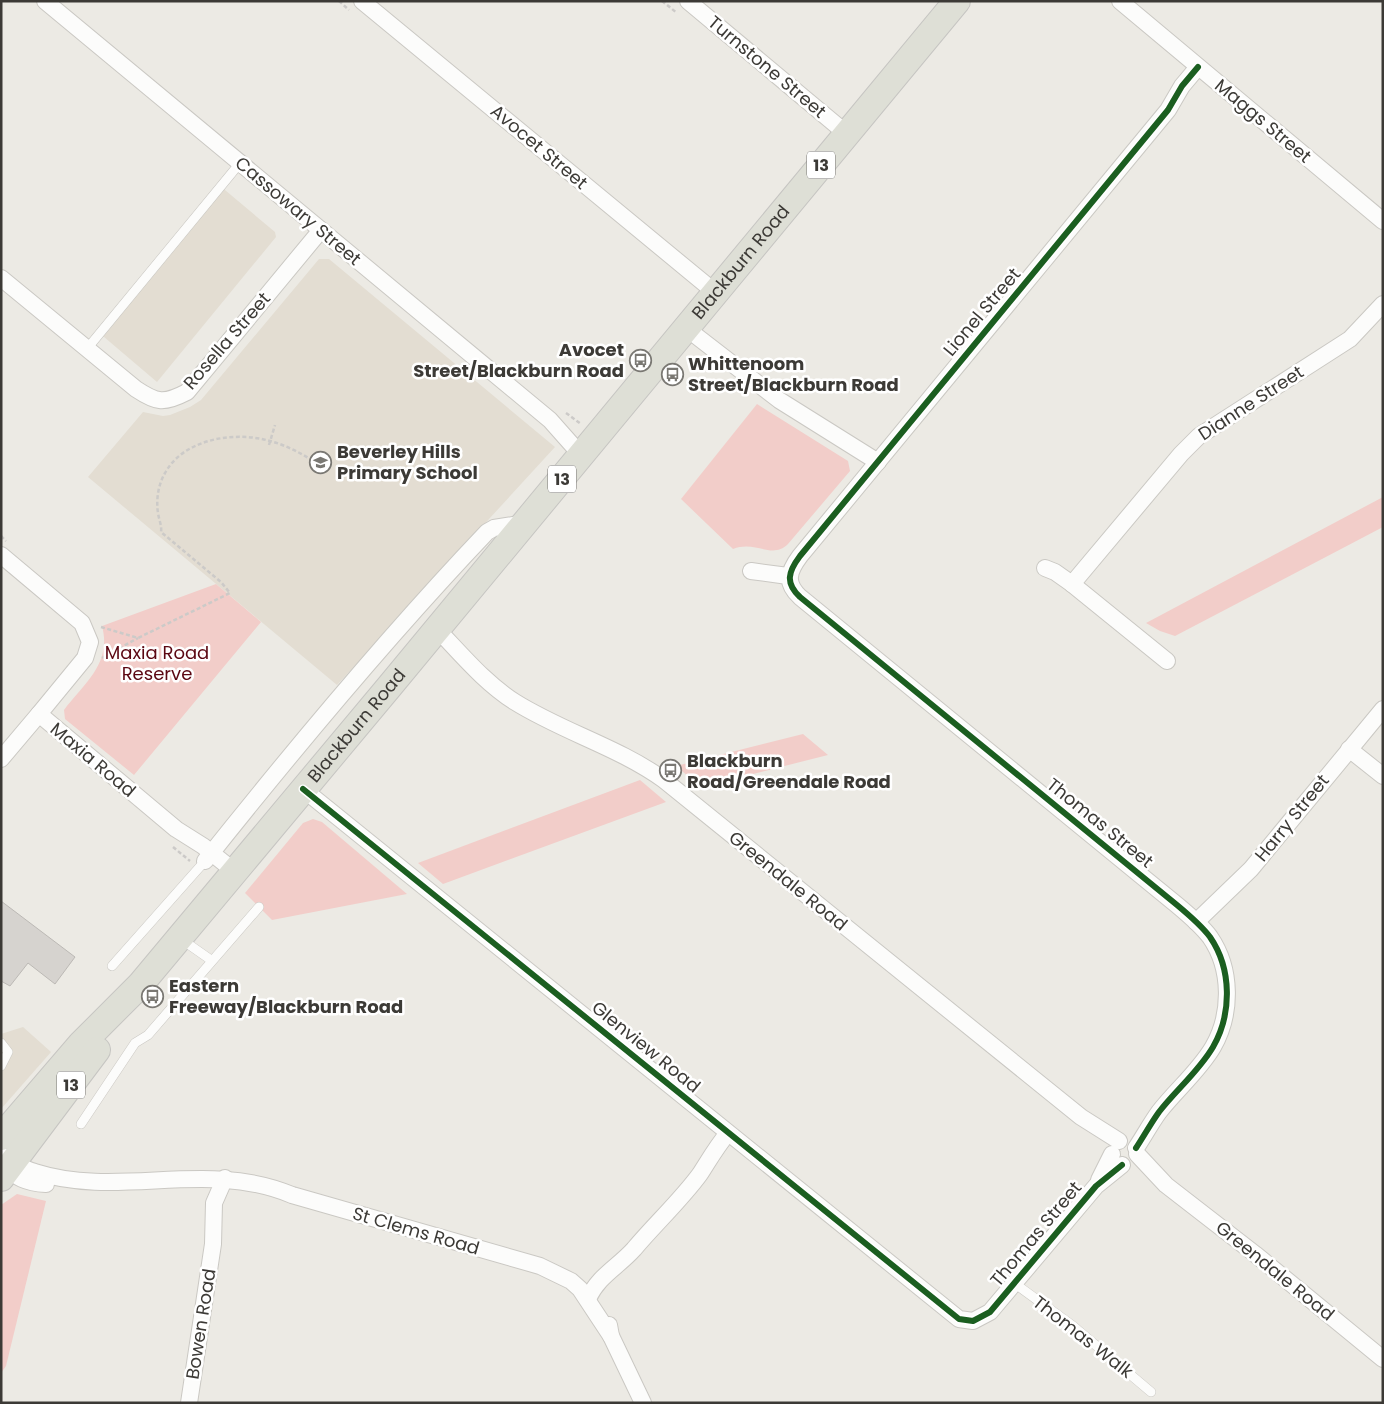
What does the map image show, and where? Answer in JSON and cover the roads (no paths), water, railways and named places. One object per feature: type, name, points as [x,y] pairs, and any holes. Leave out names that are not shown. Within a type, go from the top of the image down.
[{"type":"main road","name":"Blackburn Road","points":[[11,1121],[82,1044],[130,996],[179,938],[433,635],[957,1]]},
{"type":"main road","name":"Blackburn Road","points":[[5,1165],[98,1048],[130,996]]},
{"type":"street","name":"Cassowary Street","points":[[46,1],[586,449]]},
{"type":"street","name":"Maggs Street","points":[[1120,1],[1383,222]]},
{"type":"street","name":"Avocet Street","points":[[358,8],[716,293]]},
{"type":"street","name":"Turnstone Street","points":[[683,8],[847,134]]},
{"type":"street","name":"Lionel Street","points":[[788,576],[800,556],[1202,70]]},
{"type":"street","name":"Rosella Street","points":[[1,278],[86,350],[152,400],[170,401],[187,392],[321,230]]},
{"type":"street","name":"Dianne Street","points":[[1072,584],[1198,436],[1350,338],[1383,304]]},
{"type":"street","points":[[686,328],[779,400],[878,462]]},
{"type":"street","name":"Blackburn Road","points":[[205,861],[340,697],[439,583],[481,538],[494,528],[525,524]]},
{"type":"street","name":"Maxia Road","points":[[1,555],[75,617],[88,636],[89,648],[85,658],[39,714],[172,836],[205,861],[230,876]]},
{"type":"street","points":[[1045,568],[1055,572],[1072,584],[1167,660]]},
{"type":"street","points":[[750,572],[788,576]]},
{"type":"street","name":"Thomas Street","points":[[788,576],[790,586],[800,597],[1196,922],[1209,936],[1220,956],[1227,984],[1224,1024],[1213,1047],[990,1312],[974,1321]]},
{"type":"street","name":"Greendale Road","points":[[433,635],[515,702],[640,763],[656,774],[1124,1152],[1255,1254],[1383,1359]]},
{"type":"street","name":"Harry Street","points":[[1196,922],[1251,869],[1383,709]]},
{"type":"street","points":[[1,759],[39,714]]},
{"type":"street","points":[[1350,749],[1383,776]]},
{"type":"street","name":"Glenview Road","points":[[302,789],[954,1316],[964,1321],[974,1321]]},
{"type":"street","points":[[592,1295],[611,1282],[632,1252],[700,1174],[716,1162],[732,1136]]},
{"type":"street","name":"St Clems Road","points":[[5,1165],[69,1180],[164,1182],[197,1178],[223,1185],[254,1182],[292,1196],[540,1266],[570,1281],[592,1295],[602,1324],[611,1336],[643,1403]]},
{"type":"street","name":"Bowen Road","points":[[189,1403],[213,1244],[224,1208],[223,1185]]},
{"type":"lane","points":[[86,350],[240,163]]},
{"type":"lane","points":[[112,966],[205,861]]},
{"type":"lane","points":[[81,1124],[135,1043],[148,1035],[211,960],[259,907]]},
{"type":"lane","points":[[179,938],[211,960]]},
{"type":"lane","points":[[1,1043],[8,1052],[1,1066]]},
{"type":"lane","name":"Thomas Walk","points":[[1014,1283],[1073,1326],[1151,1392]]},
{"type":"place","name":"Avocet Street/Blackburn Road","points":[[640,360]]},
{"type":"place","name":"Whittenoom Street/Blackburn Road","points":[[672,374]]},
{"type":"place","name":"Beverley Hills Primary School","points":[[321,462]]},
{"type":"place","name":"Blackburn Road/Greendale Road","points":[[671,771]]},
{"type":"place","name":"Eastern Freeway/Blackburn Road","points":[[153,996]]},
{"type":"park label","name":"Maxia Road Reserve","points":[[157,663]]}]
